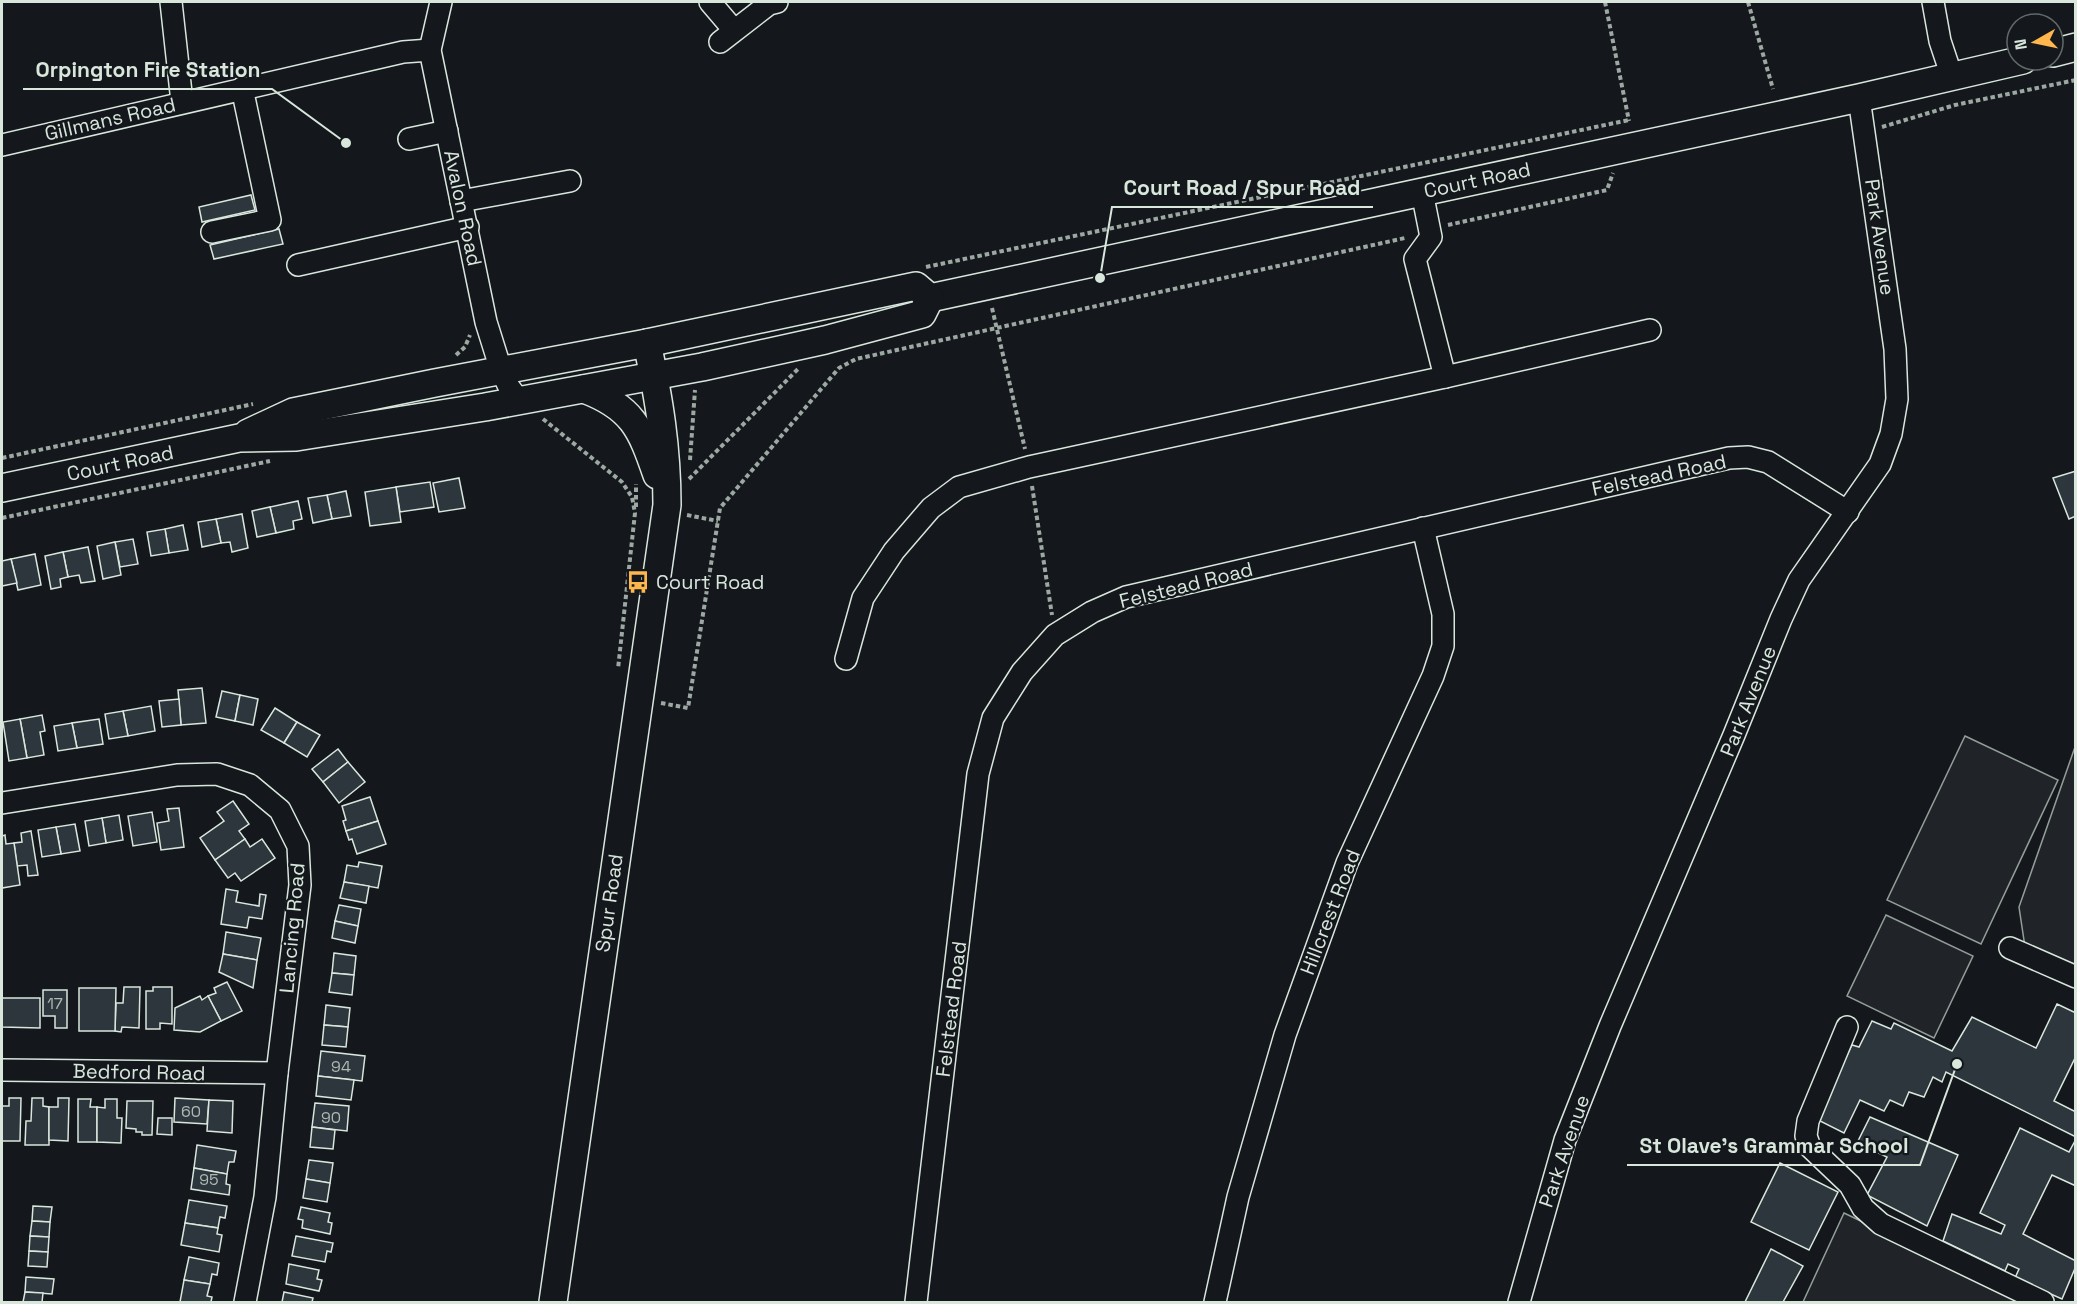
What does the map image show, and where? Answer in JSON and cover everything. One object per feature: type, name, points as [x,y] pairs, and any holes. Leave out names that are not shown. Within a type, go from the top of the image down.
[{"type":"main road","name":"Court Road","points":[[930,298],[1422,192],[1631,133],[1859,98],[2005,64]]},
{"type":"main road","name":"Court Road","points":[[239,438],[293,412],[647,343],[916,285],[930,298]]},
{"type":"main road","name":"Court Road","points":[[2,488],[239,438],[296,437],[531,406],[584,389],[825,340],[922,314],[930,298]]},
{"type":"main road","name":"Spur Road","points":[[553,1302],[679,503],[667,462],[662,418],[647,343]]},
{"type":"main road","points":[[584,389],[603,396],[635,423],[679,503]]},
{"type":"street","points":[[171,2],[182,102]]},
{"type":"street","name":"Avalon Road","points":[[441,2],[430,50],[486,322],[508,387],[517,398],[531,406]]},
{"type":"street","points":[[710,2],[727,36],[769,4],[777,2]]},
{"type":"street","points":[[1933,2],[1940,41],[1953,77]]},
{"type":"street","name":"Gillmans Road","points":[[2,145],[403,52],[430,50]]},
{"type":"street","points":[[212,232],[270,219],[242,88]]},
{"type":"street","name":"Park Avenue","points":[[1519,1302],[1565,1140],[1610,1026],[1781,619],[1800,580],[1880,464],[1891,434],[1897,399],[1895,349],[1859,98]]},
{"type":"street","points":[[409,140],[447,131]]},
{"type":"street","points":[[461,201],[570,182]]},
{"type":"street","points":[[1422,192],[1435,223],[1431,237],[1415,259],[1445,377]]},
{"type":"street","points":[[298,265],[468,227]]},
{"type":"street","points":[[846,659],[862,598],[894,551],[931,508],[959,487],[1029,467],[1650,330]]},
{"type":"street","name":"Felstead Road","points":[[916,1302],[978,774],[993,718],[1022,672],[1055,634],[1092,612],[1126,597],[1705,463],[1748,457],[1768,462],[1848,512]]},
{"type":"street","name":"Hillcrest Road","points":[[1215,1302],[1238,1197],[1285,1035],[1347,863],[1433,675],[1443,646],[1443,614],[1423,528]]},
{"type":"street","name":"Lancing Road","points":[[2,803],[177,775],[216,774],[250,784],[280,810],[298,846],[300,885],[277,1073],[265,1197],[245,1302]]},
{"type":"street","points":[[2010,948],[2076,977]]},
{"type":"street","points":[[1847,1027],[1808,1121],[1806,1136],[1810,1147],[1850,1185],[1863,1208],[1881,1224],[2043,1302]]},
{"type":"street","name":"Bedford Road","points":[[2,1070],[277,1073]]},
{"type":"path","points":[[915,269],[1631,133],[1605,2]]},
{"type":"path","points":[[1748,2],[1773,89]]},
{"type":"path","points":[[658,703],[687,708],[720,508],[839,368],[856,359],[1415,236],[1435,223],[1607,190],[1616,166]]},
{"type":"path","points":[[992,305],[996,325]]},
{"type":"path","points":[[689,479],[801,365]]},
{"type":"path","points":[[694,402],[689,479],[679,503],[718,521]]},
{"type":"path","points":[[2,458],[254,404]]},
{"type":"path","points":[[531,406],[622,482],[632,497],[635,513]]},
{"type":"path","points":[[2,518],[277,460]]},
{"type":"path","points":[[618,676],[636,483]]},
{"type":"shaded area","points":[[1965,736],[2058,780],[1981,944],[1887,900]]},
{"type":"shaded area","points":[[2075,747],[2075,969],[2025,947],[2019,907]]},
{"type":"shaded area","points":[[1886,915],[1973,956],[1934,1038],[1847,996]]},
{"type":"shaded area","points":[[1844,1213],[2030,1302],[1803,1302]]},
{"type":"building","points":[[251,195],[255,210],[202,222],[199,207]]},
{"type":"building","points":[[279,229],[283,244],[214,259],[210,245]]},
{"type":"building","points":[[2076,471],[2076,516],[2069,519],[2053,478]]},
{"type":"building","points":[[459,478],[465,508],[439,512],[433,483]]},
{"type":"building","points":[[430,482],[434,507],[400,512],[396,487]]},
{"type":"building","points":[[396,487],[401,522],[370,526],[365,492]]},
{"type":"building","points":[[346,491],[351,516],[332,519],[327,495]]},
{"type":"building","points":[[327,495],[332,519],[313,523],[308,498]]},
{"type":"building","points":[[298,501],[302,519],[293,521],[294,529],[276,533],[270,507]]},
{"type":"building","points":[[270,507],[276,533],[257,537],[252,511]]},
{"type":"building","points":[[242,514],[248,548],[232,552],[230,542],[221,543],[216,519]]},
{"type":"building","points":[[216,519],[221,543],[202,547],[198,522]]},
{"type":"building","points":[[183,525],[188,550],[169,553],[165,529]]},
{"type":"building","points":[[165,529],[169,553],[151,556],[147,532]]},
{"type":"building","points":[[133,539],[138,564],[120,567],[115,542]]},
{"type":"building","points":[[115,542],[121,575],[103,579],[97,546]]},
{"type":"building","points":[[88,547],[95,581],[81,583],[79,575],[68,577],[63,552]]},
{"type":"building","points":[[63,552],[68,577],[60,579],[61,587],[51,589],[45,556]]},
{"type":"building","points":[[35,554],[41,585],[18,590],[11,559]]},
{"type":"building","points":[[11,559],[17,583],[2,586],[2,561]]},
{"type":"building","points":[[202,688],[206,723],[181,725],[178,690]]},
{"type":"building","points":[[222,691],[240,695],[235,721],[216,717]]},
{"type":"building","points":[[240,695],[258,699],[253,725],[235,721]]},
{"type":"building","points":[[179,699],[181,725],[162,727],[159,701]]},
{"type":"building","points":[[151,706],[155,731],[128,736],[123,711]]},
{"type":"building","points":[[275,708],[297,722],[284,743],[261,730]]},
{"type":"building","points":[[123,711],[128,736],[109,739],[105,714]]},
{"type":"building","points":[[42,715],[45,731],[40,732],[44,755],[27,758],[20,719]]},
{"type":"building","points":[[20,719],[27,758],[9,761],[3,722]]},
{"type":"building","points":[[99,719],[103,744],[77,748],[72,723]]},
{"type":"building","points":[[297,722],[320,735],[307,757],[284,743]]},
{"type":"building","points":[[72,723],[77,748],[58,751],[54,726]]},
{"type":"building","points":[[338,749],[348,762],[323,782],[312,769]]},
{"type":"building","points":[[348,762],[365,782],[339,803],[323,782]]},
{"type":"building","points":[[370,797],[378,821],[346,831],[342,806]]},
{"type":"building","points":[[233,801],[249,824],[239,831],[245,839],[215,860],[200,838],[224,821],[217,812]]},
{"type":"building","points":[[179,808],[184,847],[161,850],[157,823],[169,821],[167,809]]},
{"type":"building","points":[[152,812],[157,842],[133,846],[128,816]]},
{"type":"building","points":[[119,815],[123,840],[106,843],[102,818]]},
{"type":"building","points":[[102,818],[106,843],[89,846],[85,821]]},
{"type":"building","points":[[378,821],[386,844],[357,854],[352,839],[349,840],[346,831]]},
{"type":"building","points":[[75,824],[80,851],[61,854],[56,827]]},
{"type":"building","points":[[56,827],[61,854],[42,857],[38,830]]},
{"type":"building","points":[[31,831],[38,875],[28,876],[27,865],[17,866],[14,843],[22,842],[21,833]]},
{"type":"building","points":[[5,835],[6,844],[14,843],[20,885],[2,888],[2,836]]},
{"type":"building","points":[[245,839],[250,847],[262,839],[275,858],[241,881],[235,873],[228,878],[215,860]]},
{"type":"building","points":[[359,862],[382,866],[378,888],[344,882],[347,865],[358,867]]},
{"type":"building","points":[[344,882],[369,886],[366,903],[340,898]]},
{"type":"building","points":[[226,889],[238,891],[236,902],[259,906],[260,894],[266,895],[262,919],[249,917],[247,928],[221,924]]},
{"type":"building","points":[[339,905],[361,909],[358,926],[335,921]]},
{"type":"building","points":[[335,921],[358,926],[355,943],[332,938]]},
{"type":"building","points":[[226,932],[261,938],[257,960],[223,954]]},
{"type":"building","points":[[334,953],[356,956],[354,975],[332,973]]},
{"type":"building","points":[[223,954],[257,960],[253,988],[219,972]]},
{"type":"building","points":[[332,973],[354,975],[352,995],[329,992]]},
{"type":"building","points":[[227,982],[242,1011],[221,1021],[208,996],[216,993],[214,988]]},
{"type":"building","points":[[124,987],[140,987],[139,1028],[122,1027],[121,1032],[115,1031],[116,1003],[123,1003]]},
{"type":"building","points":[[153,987],[172,987],[172,1024],[160,1023],[160,1029],[146,1029],[146,991],[153,991]]},
{"type":"building","points":[[79,988],[116,988],[115,1031],[79,1031]]},
{"type":"building","points":[[43,990],[67,990],[67,1028],[55,1028],[55,1016],[43,1016]]},
{"type":"building","points":[[200,996],[202,1000],[208,996],[221,1021],[200,1032],[174,1030],[175,1008]]},
{"type":"building","points":[[2,998],[40,998],[40,1028],[2,1027]]},
{"type":"building","points":[[2057,1004],[2076,1013],[2076,1056],[2054,1101],[2076,1112],[2076,1137],[1946,1072],[1942,1082],[1933,1077],[1924,1097],[1909,1092],[1903,1106],[1890,1100],[1884,1111],[1860,1100],[1844,1133],[1816,1119],[1852,1045],[1859,1047],[1872,1021],[1891,1029],[1894,1023],[1952,1051],[1972,1017],[2036,1048]]},
{"type":"building","points":[[326,1005],[350,1008],[348,1027],[324,1025]]},
{"type":"building","points":[[324,1025],[348,1027],[346,1047],[322,1045]]},
{"type":"building","points":[[321,1051],[365,1056],[362,1081],[318,1076]]},
{"type":"building","points":[[318,1076],[354,1080],[351,1100],[316,1096]]},
{"type":"building","points":[[9,1098],[21,1098],[20,1141],[2,1141],[2,1106],[9,1106]]},
{"type":"building","points":[[32,1098],[43,1098],[43,1106],[49,1107],[49,1145],[25,1145],[26,1121],[31,1121]]},
{"type":"building","points":[[58,1098],[69,1098],[68,1141],[49,1140],[49,1107],[58,1107]]},
{"type":"building","points":[[175,1098],[209,1100],[207,1124],[174,1122]]},
{"type":"building","points":[[78,1099],[91,1099],[90,1107],[97,1107],[97,1142],[78,1142]]},
{"type":"building","points":[[105,1099],[117,1099],[117,1118],[122,1118],[121,1143],[97,1142],[97,1107],[105,1108]]},
{"type":"building","points":[[209,1100],[233,1101],[232,1133],[207,1131]]},
{"type":"building","points":[[127,1101],[153,1101],[152,1135],[142,1135],[142,1132],[136,1132],[136,1129],[126,1128]]},
{"type":"building","points":[[315,1103],[349,1106],[347,1131],[312,1127]]},
{"type":"building","points":[[1870,1117],[1958,1155],[1927,1226],[1867,1195],[1887,1157],[1857,1143]]},
{"type":"building","points":[[158,1118],[172,1118],[172,1135],[157,1134]]},
{"type":"building","points":[[312,1127],[335,1130],[333,1149],[310,1147]]},
{"type":"building","points":[[2020,1128],[2069,1152],[2076,1139],[2076,1186],[2052,1175],[2023,1234],[2076,1261],[2062,1299],[2015,1278],[2019,1269],[2008,1264],[2005,1271],[1943,1241],[1952,1214],[2001,1234],[2005,1225],[1980,1213]]},
{"type":"building","points":[[197,1145],[236,1151],[234,1162],[229,1162],[227,1174],[194,1168]]},
{"type":"building","points":[[309,1160],[333,1163],[330,1183],[306,1179]]},
{"type":"building","points":[[1780,1163],[1838,1192],[1809,1250],[1751,1222]]},
{"type":"building","points":[[194,1168],[227,1174],[226,1184],[230,1185],[229,1195],[191,1189]]},
{"type":"building","points":[[306,1179],[330,1183],[327,1202],[303,1198]]},
{"type":"building","points":[[189,1200],[227,1206],[225,1218],[220,1217],[218,1228],[185,1223]]},
{"type":"building","points":[[33,1206],[52,1207],[50,1222],[32,1221]]},
{"type":"building","points":[[301,1207],[330,1213],[328,1222],[332,1223],[330,1234],[302,1228],[303,1220],[298,1219]]},
{"type":"building","points":[[32,1221],[50,1222],[49,1237],[30,1236]]},
{"type":"building","points":[[185,1223],[218,1228],[217,1234],[222,1235],[219,1252],[181,1245]]},
{"type":"building","points":[[30,1236],[49,1237],[48,1252],[29,1251]]},
{"type":"building","points":[[296,1236],[333,1243],[331,1252],[327,1251],[325,1262],[292,1256]]},
{"type":"building","points":[[1771,1249],[1803,1266],[1783,1302],[1745,1302]]},
{"type":"building","points":[[29,1251],[48,1252],[47,1267],[28,1266]]},
{"type":"building","points":[[189,1257],[219,1263],[217,1275],[212,1274],[210,1284],[184,1280]]},
{"type":"building","points":[[289,1264],[319,1270],[317,1279],[322,1280],[319,1291],[286,1284]]},
{"type":"building","points":[[26,1277],[54,1279],[52,1294],[25,1292]]},
{"type":"building","points":[[184,1280],[210,1284],[207,1296],[212,1297],[211,1302],[180,1302]]},
{"type":"building","points":[[25,1292],[43,1293],[42,1302],[23,1302]]},
{"type":"building","points":[[284,1292],[313,1298],[312,1302],[282,1302]]},
{"type":"place","name":"Orpington Fire Station","points":[[346,143]]},
{"type":"place","name":"Court Road / Spur Road","points":[[1100,278]]},
{"type":"place","name":"Court Road","points":[[638,582]]},
{"type":"place","name":"St Olave's Grammar School","points":[[1957,1064]]}]
